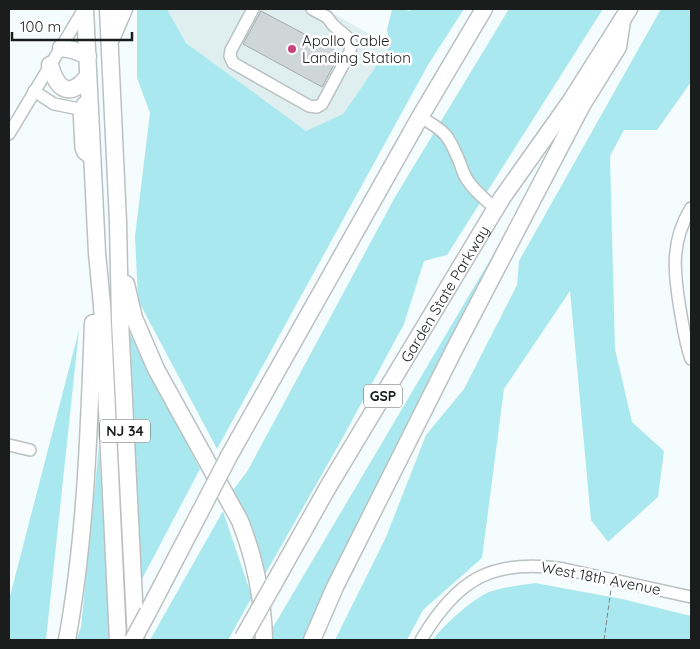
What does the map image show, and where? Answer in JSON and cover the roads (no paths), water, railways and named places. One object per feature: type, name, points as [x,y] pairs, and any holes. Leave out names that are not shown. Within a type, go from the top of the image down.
[{"type":"highway","points":[[66,640],[76,585],[85,486],[97,254],[92,160],[84,104],[88,76],[88,56],[84,9]]},
{"type":"highway","name":"NJ 34","points":[[108,9],[118,222],[120,330],[135,640]]},
{"type":"highway","points":[[110,42],[124,9]]},
{"type":"highway","points":[[135,640],[229,456],[420,118],[484,9]]},
{"type":"highway","points":[[312,640],[335,587],[459,341],[582,105],[618,47],[626,15]]},
{"type":"highway","name":"Garden State Parkway","points":[[242,639],[333,479],[496,209],[570,102],[626,15]]},
{"type":"highway","points":[[61,48],[88,56]]},
{"type":"highway","points":[[50,65],[54,79],[63,88],[72,89],[81,86],[88,76]]},
{"type":"highway","points":[[118,222],[127,288],[138,327],[169,395],[240,521],[248,542],[258,582],[264,640]]},
{"type":"highway","name":"NJ 34","points":[[97,254],[102,304],[118,640]]},
{"type":"street","points":[[9,134],[84,9]]},
{"type":"street","points":[[253,9],[231,50],[230,56],[233,63],[309,106],[316,107],[322,104],[350,52],[350,43],[347,37],[333,25],[328,17],[312,9]]},
{"type":"street","points":[[34,92],[54,104],[84,104]]},
{"type":"street","points":[[420,118],[440,128],[448,137],[452,142],[466,179],[474,190],[496,209]]},
{"type":"street","points":[[691,208],[678,237],[674,269],[685,342],[691,358]]},
{"type":"street","points":[[9,445],[30,450]]},
{"type":"street","name":"West 18th Avenue","points":[[421,640],[433,619],[455,594],[472,581],[492,572],[514,566],[543,566],[691,597]]},
{"type":"place","name":"Apollo Cable Landing Station","points":[[292,49]]}]
